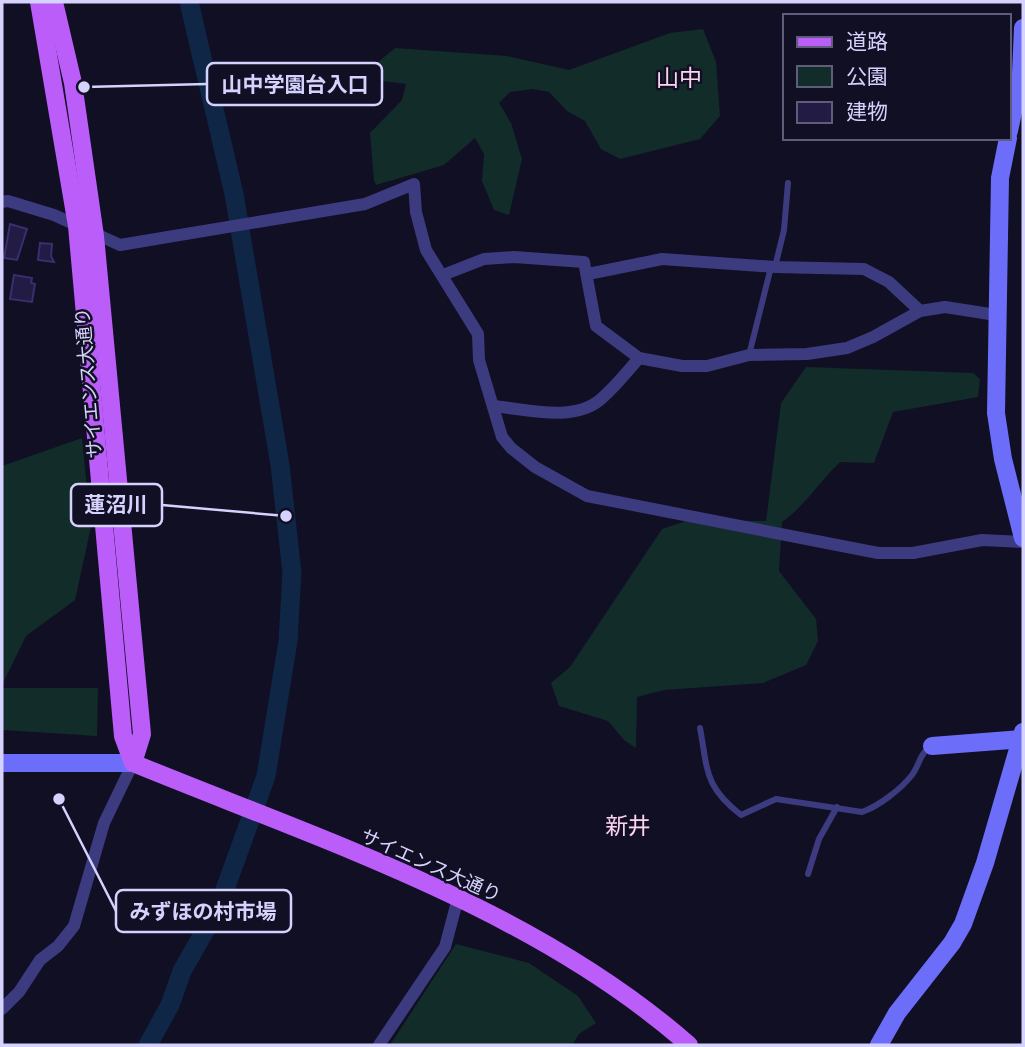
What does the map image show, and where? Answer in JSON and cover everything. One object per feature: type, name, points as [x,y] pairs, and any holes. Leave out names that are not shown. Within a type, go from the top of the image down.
[{"type":"main road","name":"サイエンス大通り","points":[[39,2],[77,226],[123,736],[133,763],[458,898],[570,958],[626,996],[689,1045]]},
{"type":"main road","name":"サイエンス大通り","points":[[54,2],[72,83],[95,236],[142,734],[133,763]]},
{"type":"street","points":[[1011,122],[1021,74],[1023,28]]},
{"type":"street","points":[[2,202],[8,201],[54,215],[95,236],[120,245],[365,204],[414,184],[416,212],[426,250],[478,334],[480,360],[502,437],[535,467],[587,496],[878,553],[913,553],[982,540],[1023,540],[1003,459],[996,412],[1000,178],[1008,140]]},
{"type":"street","points":[[443,275],[484,259],[514,257],[584,262],[596,326],[639,358],[682,366],[707,366],[749,355],[807,354],[847,348],[920,311],[944,307],[996,315]]},
{"type":"street","points":[[588,274],[662,259],[773,267],[864,269],[889,282],[920,311]]},
{"type":"street","points":[[493,406],[545,412],[577,411],[599,401],[639,358]]},
{"type":"street","points":[[879,1045],[897,1013],[952,943],[963,924],[985,863],[1022,737],[932,746]]},
{"type":"street","points":[[2,763],[133,763],[104,823],[99,849],[74,926],[58,946],[40,960],[19,992],[2,1009]]},
{"type":"street","points":[[379,1045],[445,947],[458,898]]},
{"type":"lane","points":[[749,355],[784,230],[788,183]]},
{"type":"lane","points":[[700,728],[710,783],[725,802],[741,815],[776,799],[862,812],[871,809],[912,774],[926,749],[932,746]]},
{"type":"lane","points":[[808,874],[819,839],[837,807]]},
{"type":"green space","points":[[703,29],[716,62],[720,116],[700,139],[620,159],[601,149],[585,121],[567,111],[549,92],[533,89],[510,92],[499,103],[511,123],[522,159],[509,215],[494,210],[482,181],[484,154],[475,138],[444,165],[376,185],[370,133],[402,100],[406,84],[382,81],[366,72],[395,48],[507,56],[569,70],[670,33]]},
{"type":"green space","points":[[806,367],[973,373],[980,379],[978,397],[893,412],[874,463],[840,462],[782,522],[779,571],[816,619],[818,641],[806,665],[763,683],[664,690],[637,697],[636,748],[624,740],[608,721],[559,706],[551,683],[570,667],[662,529],[686,521],[766,521],[781,403]]},
{"type":"green space","points":[[82,438],[91,527],[75,600],[26,636],[2,685],[2,466]]},
{"type":"green space","points":[[2,688],[98,688],[97,736],[2,730]]},
{"type":"green space","points":[[456,944],[529,963],[578,996],[596,1023],[579,1034],[572,1045],[390,1045]]},
{"type":"building","points":[[10,224],[27,229],[17,260],[4,258]]},
{"type":"building","points":[[40,243],[52,244],[51,256],[54,262],[38,260]]},
{"type":"building","points":[[14,275],[32,278],[31,283],[35,284],[32,302],[10,299]]},
{"type":"waterway","points":[[148,1045],[170,1005],[182,971],[219,906],[266,776],[288,641],[292,573],[280,465],[234,194],[189,2]]},
{"type":"place","name":"山中学園台入口","points":[[84,87]]},
{"type":"place","name":"蓮沼川","points":[[286,516]]},
{"type":"place","name":"みずほの村市場","points":[[59,799]]},
{"type":"district","name":"山中","points":[[679,78]]},
{"type":"district","name":"新井","points":[[628,826]]}]
